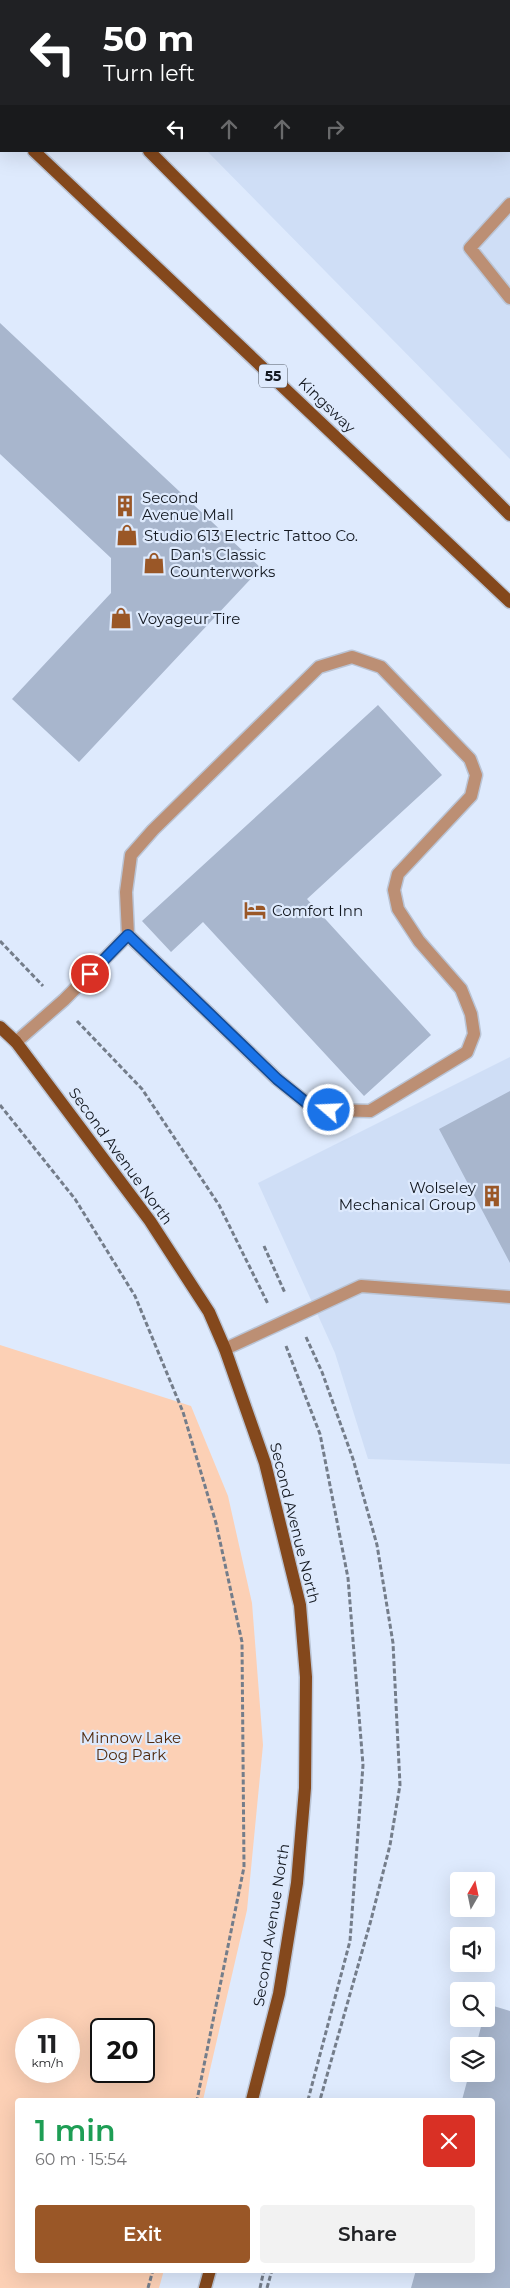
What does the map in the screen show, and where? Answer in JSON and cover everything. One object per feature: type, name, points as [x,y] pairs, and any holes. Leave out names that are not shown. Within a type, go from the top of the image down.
[{"type":"main road","name":"Kingsway","points":[[35,152],[510,602]]},
{"type":"main road","points":[[150,152],[510,515]]},
{"type":"main road","name":"Second Avenue North","points":[[0,1027],[16,1042],[150,1221],[209,1312],[225,1349],[265,1463],[300,1605],[306,1677],[306,1788],[297,1883],[279,1994],[253,2098]]},
{"type":"main road","points":[[205,2288],[209,2273]]},
{"type":"lane","points":[[510,204],[470,248],[510,298]]},
{"type":"lane","points":[[16,1042],[60,1004],[128,935],[126,892],[131,855],[153,830],[319,667],[352,657],[381,667],[470,759],[476,775],[471,796],[398,874],[394,890],[398,909],[419,941],[461,989],[471,1014],[474,1034],[467,1052],[370,1111],[329,1110],[308,1104],[277,1079],[128,935]]},
{"type":"lane","points":[[225,1349],[361,1286],[510,1297]]},
{"type":"path","points":[[0,1105],[15,1121],[75,1199],[135,1296],[183,1412],[216,1523],[242,1642],[244,1866],[197,2098]]},
{"type":"path","points":[[264,1246],[322,1372],[353,1459],[377,1545],[393,1643],[400,1785],[390,1845],[372,1920],[321,2098]]},
{"type":"path","points":[[148,2288],[152,2273]]},
{"type":"path","points":[[260,2288],[263,2273]]},
{"type":"path","points":[[267,2288],[271,2273]]},
{"type":"shaded area","points":[[208,152],[510,152],[510,459]]},
{"type":"shaded area","points":[[510,1057],[510,1464],[368,1459],[335,1353],[258,1183]]},
{"type":"green space","name":"Minnow Lake Dog Park","points":[[0,1345],[191,1406],[228,1496],[252,1603],[263,1745],[247,1910],[203,2098],[15,2098],[15,2273],[163,2273],[159,2288],[0,2288]]},
{"type":"building","name":"Second Avenue Mall","points":[[0,323],[261,568],[79,762],[12,699],[111,593],[111,558],[0,454]]},
{"type":"building","name":"Comfort Inn","points":[[378,705],[442,775],[307,899],[431,1035],[364,1096],[203,922],[171,952],[142,921]]},
{"type":"building","name":"Wolseley Mechanical Group","points":[[510,1091],[510,1263],[439,1129]]},
{"type":"building","points":[[495,2006],[510,2011],[510,2288],[411,2288],[415,2273],[495,2273],[495,2098],[463,2098],[467,2082],[495,2082],[495,2037],[478,2037],[481,2027],[495,2027]]},
{"type":"place","name":"Second Avenue Mall","points":[[125,506]]},
{"type":"place","name":"Studio 613 Electric Tattoo Co.","points":[[127,535]]},
{"type":"place","name":"Dan's Classic Counterworks","points":[[154,563]]},
{"type":"place","name":"Voyageur Tire","points":[[121,618]]},
{"type":"place","name":"Comfort Inn","points":[[255,910]]},
{"type":"place","name":"Wolseley Mechanical Group","points":[[492,1196]]},
{"type":"route","points":[[90,974],[128,935],[277,1079],[308,1104],[329,1110]]}]
